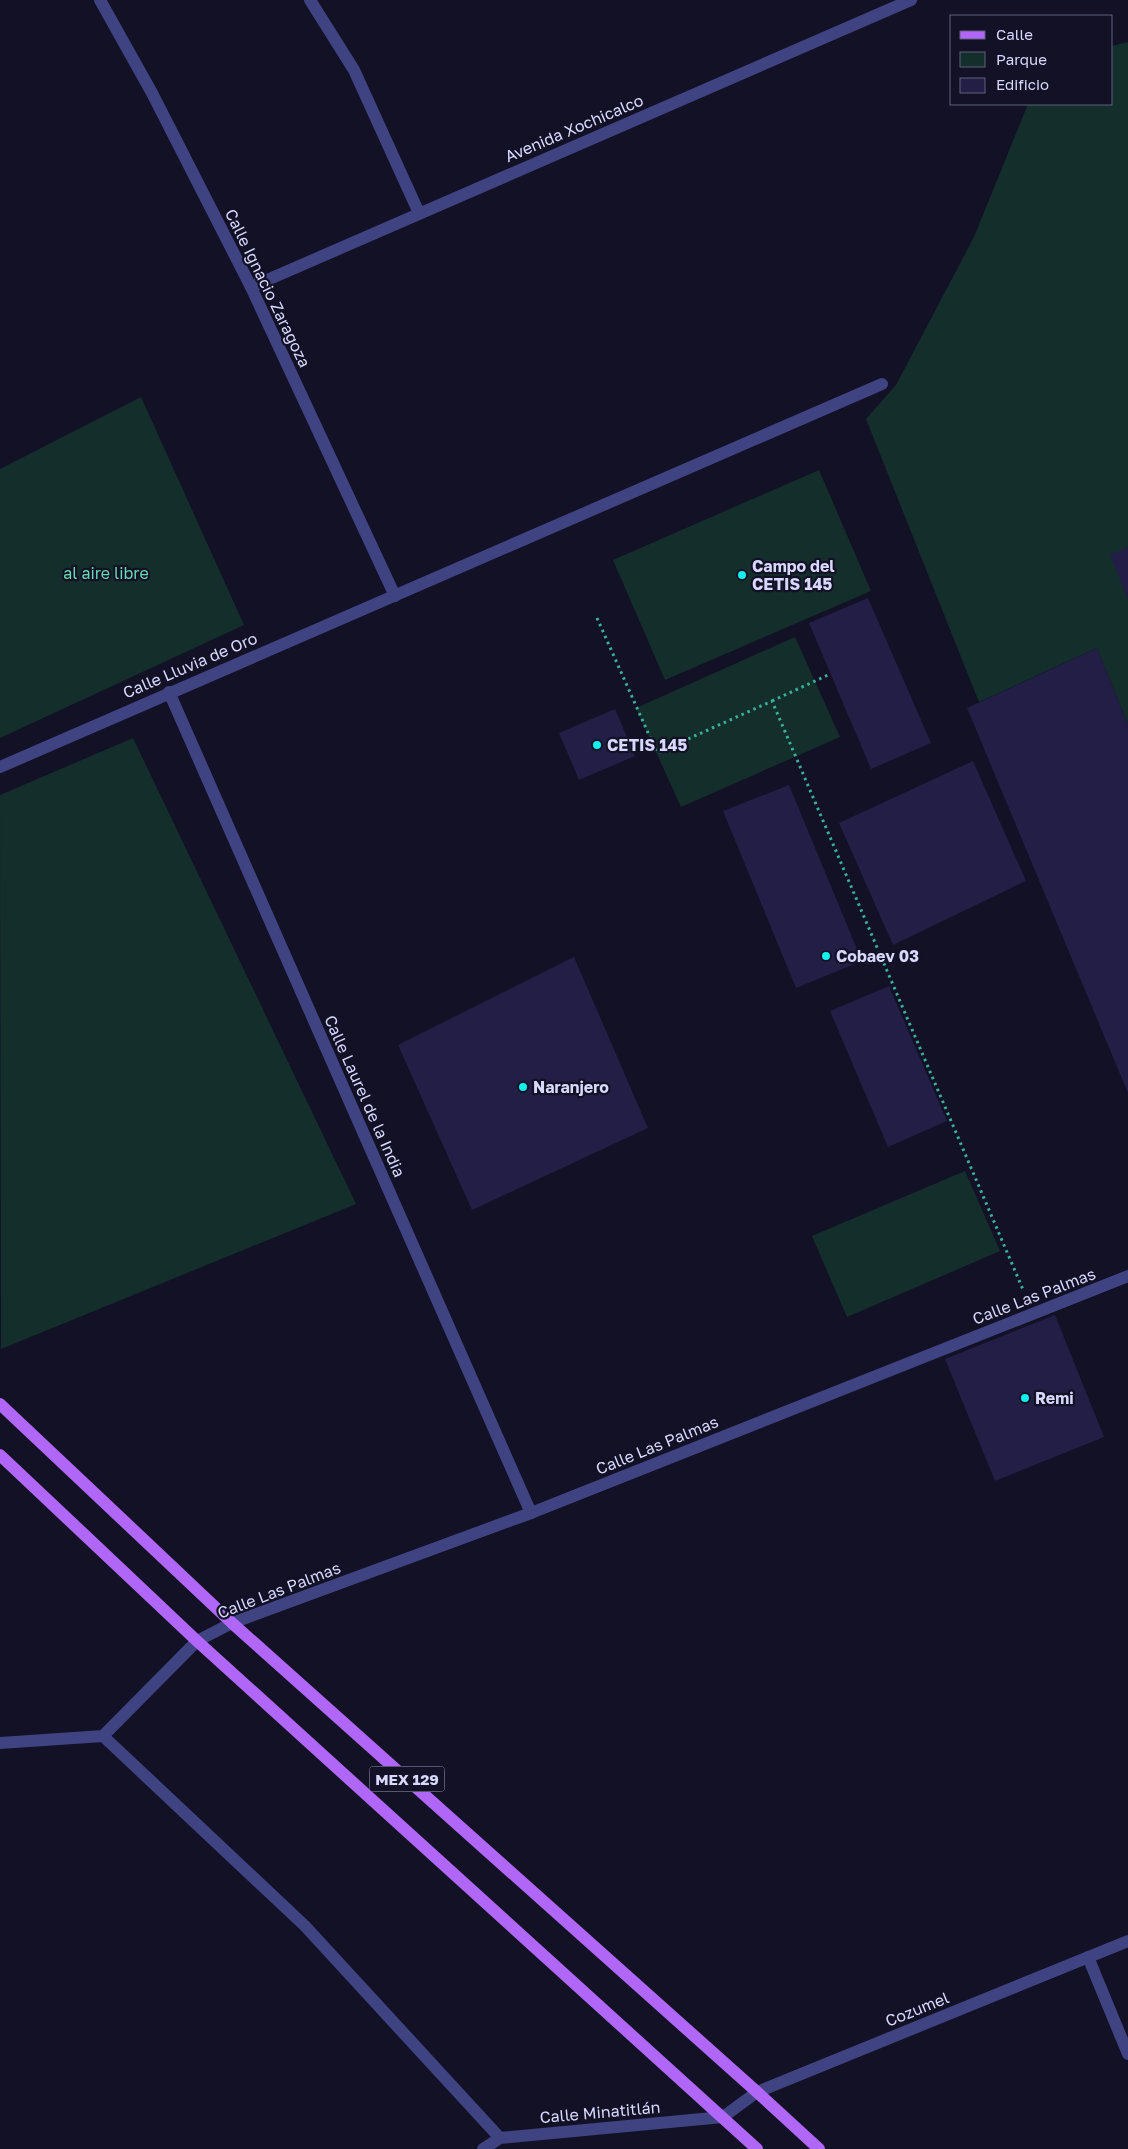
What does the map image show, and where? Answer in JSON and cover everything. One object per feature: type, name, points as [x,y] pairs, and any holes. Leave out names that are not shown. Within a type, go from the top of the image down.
[{"type":"main road","name":"MEX 129","points":[[0,1404],[232,1623],[819,2149]]},
{"type":"main road","name":"MEX 129","points":[[0,1455],[197,1641],[756,2149]]},
{"type":"street","name":"Calle Ignacio Zaragoza","points":[[100,0],[152,93],[251,287],[395,596]]},
{"type":"street","points":[[310,0],[354,70],[419,213]]},
{"type":"street","name":"Avenida Xochicalco","points":[[251,287],[911,0]]},
{"type":"street","name":"Calle Lluvia de Oro","points":[[0,766],[882,384]]},
{"type":"street","name":"Calle Laurel de la India","points":[[169,692],[531,1513]]},
{"type":"street","name":"Calle Las Palmas","points":[[103,1736],[197,1641],[232,1623],[531,1513],[1128,1276]]},
{"type":"street","points":[[0,1743],[103,1736],[306,1926],[500,2138]]},
{"type":"street","name":"Cozumel","points":[[723,2117],[757,2092],[1128,1941]]},
{"type":"street","points":[[1088,1957],[1128,2054]]},
{"type":"street","name":"Calle Minatitlán","points":[[483,2149],[500,2138],[723,2117]]},
{"type":"path","points":[[597,618],[657,753],[830,674]]},
{"type":"path","points":[[772,701],[1033,1313]]},
{"type":"green space","points":[[1128,42],[1128,725],[1097,648],[979,702],[866,419],[896,385],[974,237],[1028,105],[1113,105],[1113,46]]},
{"type":"green space","name":"al aire libre","points":[[141,397],[244,625],[0,738],[0,469]]},
{"type":"green space","name":"Campo del CETIS 145","points":[[819,470],[871,591],[665,680],[613,560]]},
{"type":"green space","points":[[795,637],[840,737],[681,807],[636,708]]},
{"type":"green space","points":[[133,738],[356,1204],[1,1349],[0,795]]},
{"type":"green space","points":[[965,1171],[1000,1251],[847,1317],[812,1236]]},
{"type":"building","points":[[1128,547],[1128,599],[1110,555]]},
{"type":"building","points":[[868,598],[931,743],[871,769],[809,623]]},
{"type":"building","points":[[1097,648],[1128,725],[1128,1093],[967,708]]},
{"type":"building","name":"CETIS 145","points":[[615,709],[635,756],[579,780],[559,733]]},
{"type":"building","points":[[973,761],[1026,881],[893,945],[839,823]]},
{"type":"building","points":[[789,785],[862,961],[796,988],[723,811]]},
{"type":"building","name":"Naranjero","points":[[574,957],[648,1128],[472,1210],[398,1045]]},
{"type":"building","points":[[889,986],[947,1121],[888,1147],[830,1011]]},
{"type":"building","name":"Remi","points":[[1055,1315],[1104,1437],[995,1481],[945,1359]]},
{"type":"place","name":"Campo del CETIS 145","points":[[742,575]]},
{"type":"place","name":"CETIS 145","points":[[597,745]]},
{"type":"place","name":"Cobaev 03","points":[[826,956]]},
{"type":"place","name":"Naranjero","points":[[523,1087]]},
{"type":"place","name":"Remi","points":[[1025,1398]]}]
